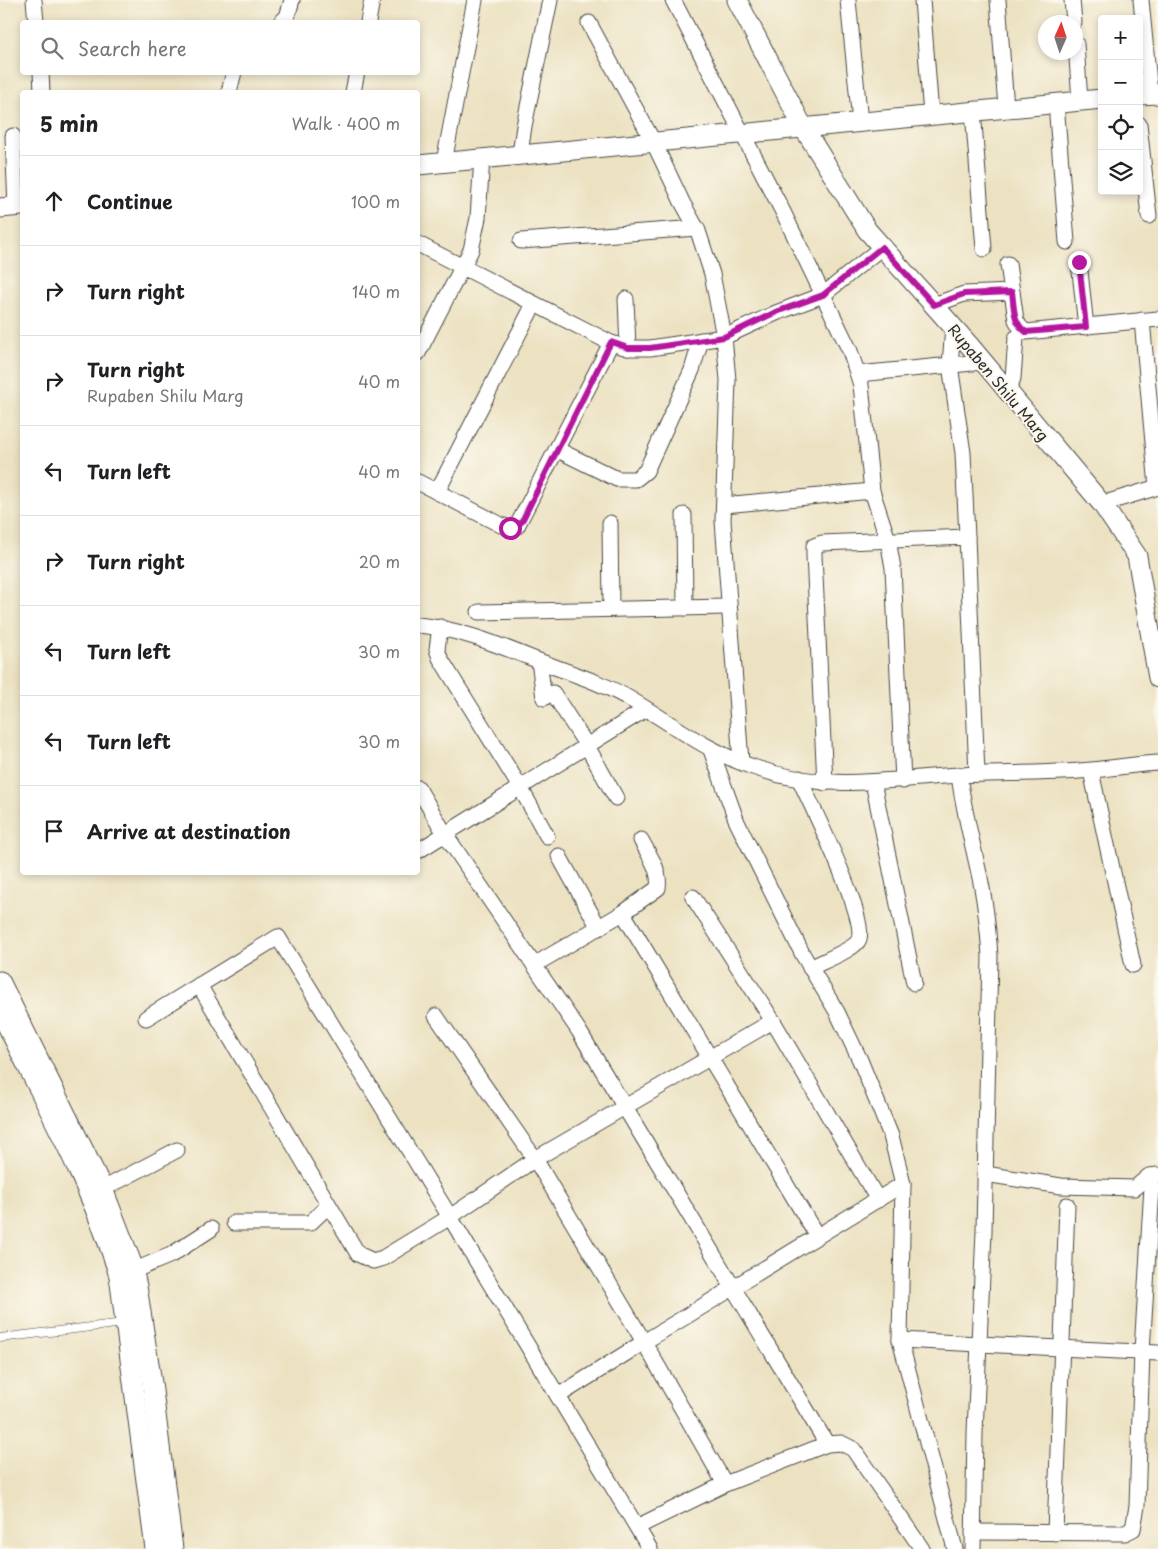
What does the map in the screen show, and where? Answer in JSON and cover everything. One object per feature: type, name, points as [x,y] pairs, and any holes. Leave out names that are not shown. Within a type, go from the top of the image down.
[{"type":"street","points":[[34,0],[36,20]]},
{"type":"street","points":[[283,20],[287,17],[292,0]]},
{"type":"street","points":[[368,20],[372,0]]},
{"type":"street","points":[[444,162],[475,0]]},
{"type":"street","points":[[520,154],[550,0]]},
{"type":"street","points":[[673,0],[743,134],[823,295],[850,351],[858,374],[861,385],[872,491],[888,540],[893,568],[903,781]]},
{"type":"street","name":"Rupaben Shilu Marg","points":[[737,0],[803,127],[867,230],[953,326],[1102,504],[1137,556],[1158,678]]},
{"type":"street","points":[[848,0],[860,122]]},
{"type":"street","points":[[922,0],[931,115]]},
{"type":"street","points":[[998,0],[1006,108]]},
{"type":"street","points":[[1072,0],[1073,15]]},
{"type":"street","points":[[1141,0],[1149,94]]},
{"type":"street","points":[[589,22],[654,141],[682,202],[697,228],[712,274],[724,337],[728,380],[724,505],[728,607],[741,762]]},
{"type":"street","points":[[1077,60],[1080,101]]},
{"type":"street","points":[[41,75],[42,90]]},
{"type":"street","points":[[230,90],[233,75]]},
{"type":"street","points":[[353,90],[356,75]]},
{"type":"street","points":[[420,165],[1098,99]]},
{"type":"street","points":[[1056,103],[1067,242]]},
{"type":"street","points":[[973,111],[984,248]]},
{"type":"street","points":[[13,136],[13,207]]},
{"type":"street","points":[[1142,150],[1149,216]]},
{"type":"street","points":[[420,349],[463,268],[475,234],[482,158]]},
{"type":"street","points":[[521,241],[697,228]]},
{"type":"street","points":[[420,245],[534,304],[611,342],[628,348],[650,348],[724,337],[776,312],[823,295],[882,247]]},
{"type":"street","points":[[1079,262],[1086,327]]},
{"type":"street","points":[[1008,264],[1016,320],[1020,328],[1026,332],[1158,319]]},
{"type":"street","points":[[934,305],[964,294],[1012,292]]},
{"type":"street","points":[[626,299],[628,348]]},
{"type":"street","points":[[436,492],[534,304]]},
{"type":"street","points":[[1102,504],[1157,487],[1142,320]]},
{"type":"street","points":[[953,326],[950,365],[963,453],[977,774]]},
{"type":"street","points":[[1008,393],[1014,378],[1016,338]]},
{"type":"street","points":[[558,450],[618,479],[627,480],[641,475],[646,471],[692,370],[701,340]]},
{"type":"street","points":[[420,483],[501,525],[510,528],[518,526],[611,342]]},
{"type":"street","points":[[858,374],[983,362]]},
{"type":"street","points":[[724,505],[872,491]]},
{"type":"street","points":[[684,515],[686,608]]},
{"type":"street","points":[[610,523],[611,609]]},
{"type":"street","points":[[825,783],[814,546],[822,543],[967,537]]},
{"type":"street","points":[[479,612],[728,607]]},
{"type":"street","points":[[420,625],[440,627],[485,640],[596,683],[646,709],[711,750],[782,776],[825,783],[903,781],[959,775],[1091,770],[1158,763]]},
{"type":"street","points":[[440,627],[437,649],[440,658],[520,787],[547,836]]},
{"type":"street","points":[[539,661],[549,695],[587,746],[616,798]]},
{"type":"street","points":[[420,850],[646,709]]},
{"type":"street","points":[[711,750],[737,822],[810,968],[837,1012],[860,1060],[892,1136],[903,1184],[900,1340],[954,1549]]},
{"type":"street","points":[[1091,770],[1132,965]]},
{"type":"street","points":[[959,775],[965,814],[985,905],[990,956],[973,1549]]},
{"type":"street","points":[[800,778],[849,889],[859,927],[859,939],[854,946],[810,968]]},
{"type":"street","points":[[873,782],[914,983]]},
{"type":"street","points":[[420,791],[445,834],[579,1031],[828,1444]]},
{"type":"street","points":[[534,965],[599,928],[658,888],[660,880],[657,870],[641,840]]},
{"type":"street","points":[[559,856],[599,928]]},
{"type":"street","points":[[693,897],[773,1021],[878,1200]]},
{"type":"street","points":[[623,913],[817,1236]]},
{"type":"street","points":[[146,1018],[278,937],[450,1216],[650,1549]]},
{"type":"street","points":[[0,981],[104,1189],[127,1247],[126,1322],[155,1549]]},
{"type":"street","points":[[199,986],[358,1254],[373,1261],[383,1258],[536,1159],[624,1106],[773,1021]]},
{"type":"street","points":[[0,1011],[80,1177],[112,1252],[126,1274],[152,1383],[173,1549]]},
{"type":"street","points":[[436,1016],[536,1159],[725,1484]]},
{"type":"street","points":[[104,1189],[176,1150]]},
{"type":"street","points":[[973,1532],[1125,1533],[1133,1529],[1137,1506],[1142,1351],[1155,1181],[1149,1176],[1135,1188],[1061,1186],[984,1174]]},
{"type":"street","points":[[558,1396],[734,1286],[903,1184]]},
{"type":"street","points":[[1055,1533],[1066,1205]]},
{"type":"street","points":[[234,1223],[310,1223],[328,1206]]},
{"type":"street","points":[[126,1274],[171,1254],[211,1229]]},
{"type":"street","points":[[900,1340],[1158,1353]]},
{"type":"street","points":[[637,1527],[725,1484],[828,1444],[841,1443],[854,1449],[922,1549]]},
{"type":"lane","points":[[0,1338],[126,1322]]},
{"type":"route","points":[[510,528],[518,526],[523,519],[611,342],[628,348],[650,348],[724,337],[776,312],[823,295],[882,247],[934,305],[964,294],[1012,292],[1016,320],[1020,328],[1026,332],[1037,333],[1086,327],[1079,262]]}]
